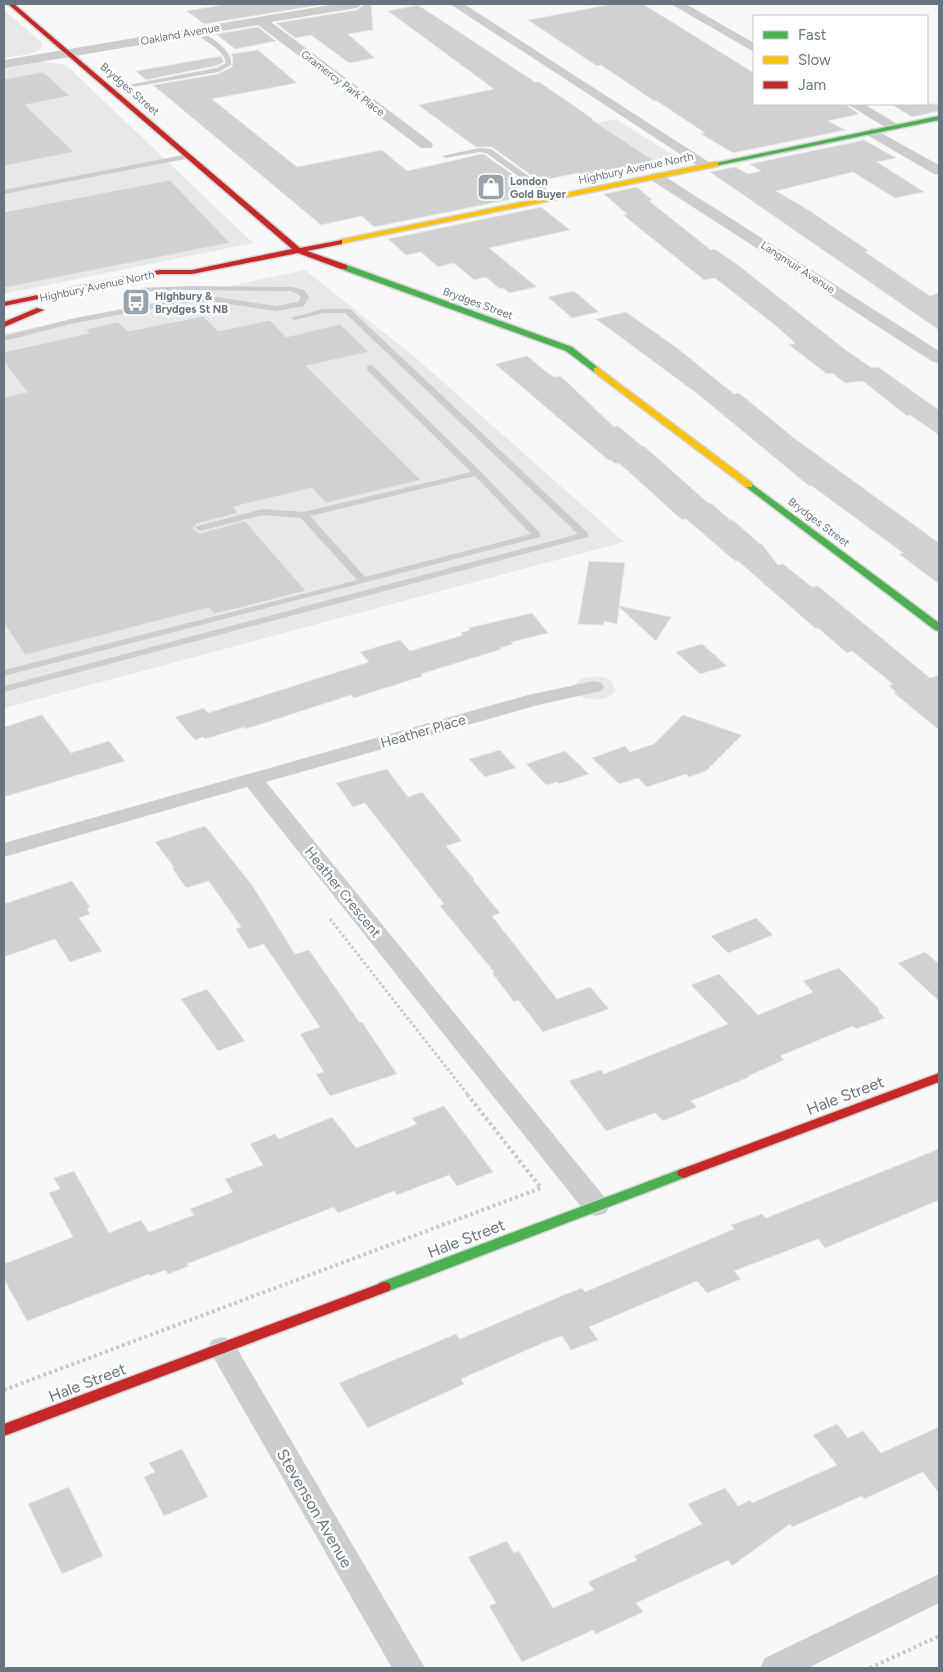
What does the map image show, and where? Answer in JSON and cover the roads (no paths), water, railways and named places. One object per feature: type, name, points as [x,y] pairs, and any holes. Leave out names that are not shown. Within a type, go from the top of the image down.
[{"type":"street","name":"Brydges Street","points":[[11,4],[298,250],[569,350],[939,628]]},
{"type":"street","name":"Oakland Avenue","points":[[4,64],[348,4]]},
{"type":"street","points":[[456,4],[708,166]]},
{"type":"street","points":[[677,4],[753,47]]},
{"type":"street","name":"Gramercy Park Place","points":[[260,20],[426,145]]},
{"type":"street","points":[[856,105],[895,127]]},
{"type":"street","name":"Highbury Avenue North","points":[[4,304],[160,272],[192,272],[939,118]]},
{"type":"street","points":[[872,132],[939,171]]},
{"type":"street","name":"Langmuir Avenue","points":[[656,177],[939,358]]},
{"type":"street","name":"Highbury Avenue North","points":[[136,291],[172,284],[192,272]]},
{"type":"street","name":"Highbury Avenue North","points":[[4,318],[45,309],[4,325]]},
{"type":"street","name":"Heather Place","points":[[252,779],[535,699],[594,687]]},
{"type":"street","points":[[4,850],[252,779]]},
{"type":"street","name":"Heather Crescent","points":[[252,779],[596,1206]]},
{"type":"street","name":"Hale Street","points":[[4,1430],[939,1077]]},
{"type":"street","name":"Stevenson Avenue","points":[[222,1348],[409,1668]]},
{"type":"street","points":[[776,1668],[939,1588]]},
{"type":"lane","points":[[112,90],[218,70],[229,64],[228,57],[196,31]]},
{"type":"lane","points":[[446,156],[479,150],[488,151],[555,198]]},
{"type":"lane","points":[[4,192],[188,156]]},
{"type":"lane","points":[[136,291],[190,288],[292,289],[301,292],[323,311]]},
{"type":"lane","points":[[4,340],[38,328],[192,300],[224,300],[280,309],[301,304],[305,297]]},
{"type":"lane","points":[[4,689],[585,534],[347,311],[323,311],[295,318]]},
{"type":"lane","points":[[4,673],[538,535],[370,368]]},
{"type":"lane","points":[[200,528],[264,512],[304,515],[477,473]]},
{"type":"lane","points":[[304,515],[363,581]]},
{"type":"place","name":"London Gold Buyer","points":[[491,187]]},
{"type":"place","name":"Highbury & Brydges St NB","points":[[136,302]]}]
